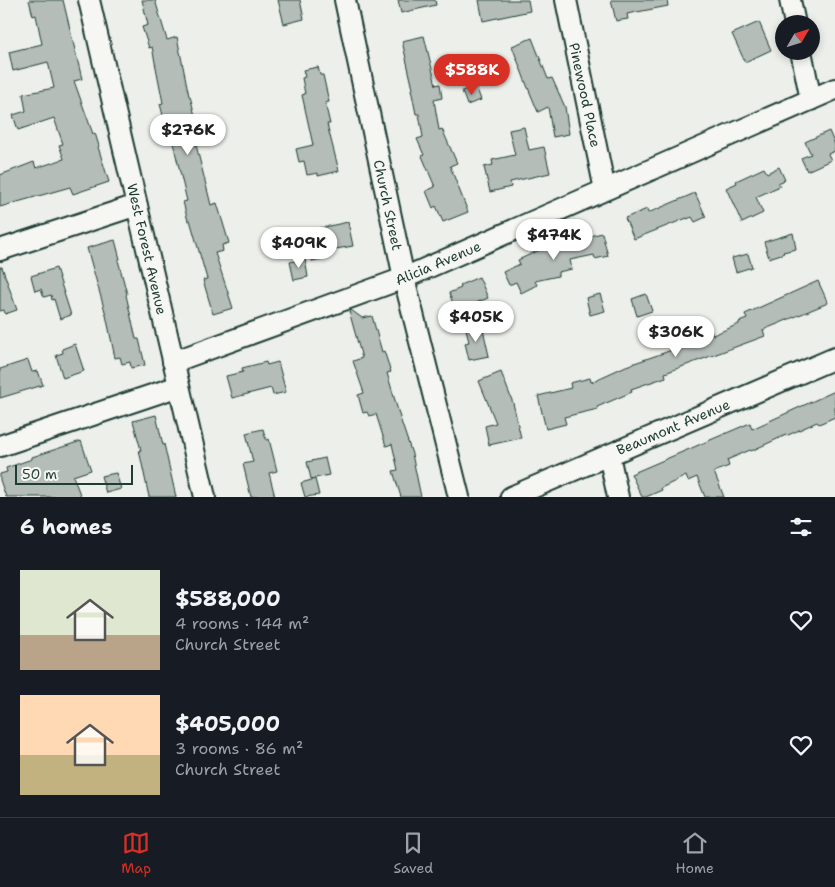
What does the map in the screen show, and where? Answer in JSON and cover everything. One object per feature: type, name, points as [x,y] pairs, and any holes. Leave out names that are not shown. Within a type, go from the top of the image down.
[{"type":"street","name":"West Forest Avenue","points":[[89,0],[205,497]]},
{"type":"street","name":"Church Street","points":[[345,0],[404,278],[459,497]]},
{"type":"street","name":"Pinewood Place","points":[[566,0],[605,190]]},
{"type":"street","points":[[790,0],[793,15]]},
{"type":"street","points":[[803,60],[811,100]]},
{"type":"street","name":"Alicia Avenue","points":[[173,362],[404,278],[835,89]]},
{"type":"street","points":[[0,250],[137,205]]},
{"type":"street","name":"Beaumont Avenue","points":[[511,497],[835,358]]},
{"type":"street","points":[[0,446],[179,386]]},
{"type":"street","points":[[610,455],[618,497]]},
{"type":"building","points":[[29,0],[63,0],[82,79],[74,81],[93,134],[95,133],[109,182],[73,194],[70,187],[0,207],[0,175],[34,162],[36,168],[64,159],[59,145],[63,144],[54,118],[18,130],[13,115],[26,111],[23,94],[54,88],[48,62],[13,71],[9,52],[42,44],[36,15],[33,16]]},
{"type":"building","points":[[142,0],[155,0],[167,40],[177,37],[189,96],[202,144],[196,145],[211,205],[217,203],[229,243],[222,245],[223,251],[215,253],[233,308],[213,314],[203,280],[207,279],[183,202],[187,201],[168,122],[165,123],[160,104],[163,103],[152,47],[149,48],[142,27],[148,25]]},
{"type":"building","points":[[278,0],[300,0],[304,19],[284,24]]},
{"type":"building","points":[[398,0],[435,0],[436,5],[401,13]]},
{"type":"building","points":[[479,0],[528,0],[530,11],[483,21]]},
{"type":"building","points":[[611,0],[667,0],[668,6],[627,14],[628,19],[616,21]]},
{"type":"building","points":[[759,22],[771,50],[745,62],[732,34]]},
{"type":"building","points":[[424,36],[436,85],[440,84],[442,98],[434,100],[439,130],[442,129],[457,163],[450,166],[468,212],[443,222],[436,206],[433,208],[426,191],[435,187],[417,139],[423,137],[419,114],[416,114],[411,89],[413,89],[402,41]]},
{"type":"building","points":[[532,38],[548,79],[552,78],[565,107],[569,134],[553,137],[548,107],[538,112],[526,83],[512,46]]},
{"type":"building","points":[[318,67],[320,75],[323,75],[329,102],[325,103],[330,124],[327,124],[339,171],[318,176],[318,173],[307,175],[304,161],[299,162],[296,149],[313,145],[302,95],[305,94],[302,78],[305,77],[303,70]]},
{"type":"building","points":[[476,86],[481,100],[467,105],[462,91]]},
{"type":"building","points":[[524,127],[529,150],[544,147],[550,173],[510,182],[511,187],[490,192],[484,167],[493,165],[492,160],[515,155],[509,130]]},
{"type":"building","points":[[829,131],[835,145],[835,151],[828,154],[831,160],[807,171],[801,158],[811,154],[805,142]]},
{"type":"building","points":[[779,167],[785,180],[778,183],[780,186],[756,197],[763,213],[742,223],[726,188],[737,183],[736,181],[764,168],[767,173]]},
{"type":"building","points":[[695,193],[706,217],[695,222],[692,217],[687,218],[634,239],[625,218],[647,209],[648,213]]},
{"type":"building","points":[[348,222],[353,246],[325,251],[326,258],[312,261],[306,231]]},
{"type":"building","points":[[602,233],[608,256],[595,259],[594,255],[570,260],[572,269],[558,272],[558,276],[535,281],[537,285],[521,293],[516,282],[509,285],[503,272],[520,264],[518,260],[540,250],[552,248],[552,245]]},
{"type":"building","points":[[793,233],[796,249],[769,258],[764,242]]},
{"type":"building","points":[[115,240],[136,339],[139,339],[145,365],[131,368],[130,362],[122,364],[120,357],[115,358],[106,315],[87,248]]},
{"type":"building","points":[[748,254],[752,267],[736,272],[732,258]]},
{"type":"building","points":[[305,259],[308,277],[294,280],[290,262]]},
{"type":"building","points":[[0,267],[2,267],[17,310],[5,314],[4,310],[0,311]]},
{"type":"building","points":[[56,268],[71,315],[60,319],[54,299],[52,300],[51,295],[44,297],[41,289],[35,291],[31,276]]},
{"type":"building","points":[[479,277],[488,298],[456,311],[449,293],[461,288],[460,285]]},
{"type":"building","points":[[818,281],[828,303],[763,330],[765,336],[665,373],[666,377],[631,389],[632,392],[597,407],[598,409],[564,417],[566,424],[546,429],[538,396],[571,388],[570,383],[590,378],[591,382],[626,366],[672,350],[669,342],[680,337],[682,342],[711,331],[713,335],[747,319],[745,314]]},
{"type":"building","points":[[600,294],[605,311],[590,315],[586,298]]},
{"type":"building","points":[[646,294],[652,311],[637,316],[632,299]]},
{"type":"building","points":[[351,310],[362,318],[372,316],[382,352],[384,351],[391,372],[387,373],[412,454],[421,497],[401,497],[393,471],[398,470],[392,444],[386,446],[376,414],[369,416],[367,412],[363,413],[358,395],[364,393],[353,361],[362,358],[349,311]]},
{"type":"building","points":[[482,325],[489,356],[469,360],[465,343],[469,342],[466,329]]},
{"type":"building","points":[[75,344],[84,371],[63,378],[56,355],[63,353],[62,349]]},
{"type":"building","points":[[28,360],[32,372],[38,371],[43,385],[0,398],[0,369]]},
{"type":"building","points":[[266,362],[267,365],[278,362],[286,392],[273,395],[271,388],[232,398],[226,376],[243,372],[242,368]]},
{"type":"building","points":[[501,372],[513,403],[521,438],[489,445],[485,426],[496,423],[479,381]]},
{"type":"building","points":[[835,391],[835,417],[819,424],[817,422],[727,460],[729,466],[714,472],[724,497],[705,497],[697,477],[688,481],[686,476],[661,488],[662,490],[642,497],[631,474],[750,423],[752,429]]},
{"type":"building","points":[[156,415],[176,497],[149,497],[139,450],[141,450],[133,421]]},
{"type":"building","points":[[263,429],[266,440],[269,439],[277,471],[269,473],[275,497],[251,497],[243,464],[253,462],[246,433]]},
{"type":"building","points":[[81,441],[91,470],[73,476],[81,497],[6,497],[0,480],[0,474],[7,472],[6,468],[32,459],[32,457]]},
{"type":"building","points":[[325,458],[329,475],[311,479],[307,462]]},
{"type":"building","points":[[116,473],[121,489],[106,493],[101,476]]},
{"type":"building","points":[[315,479],[319,495],[305,497],[301,483]]}]
